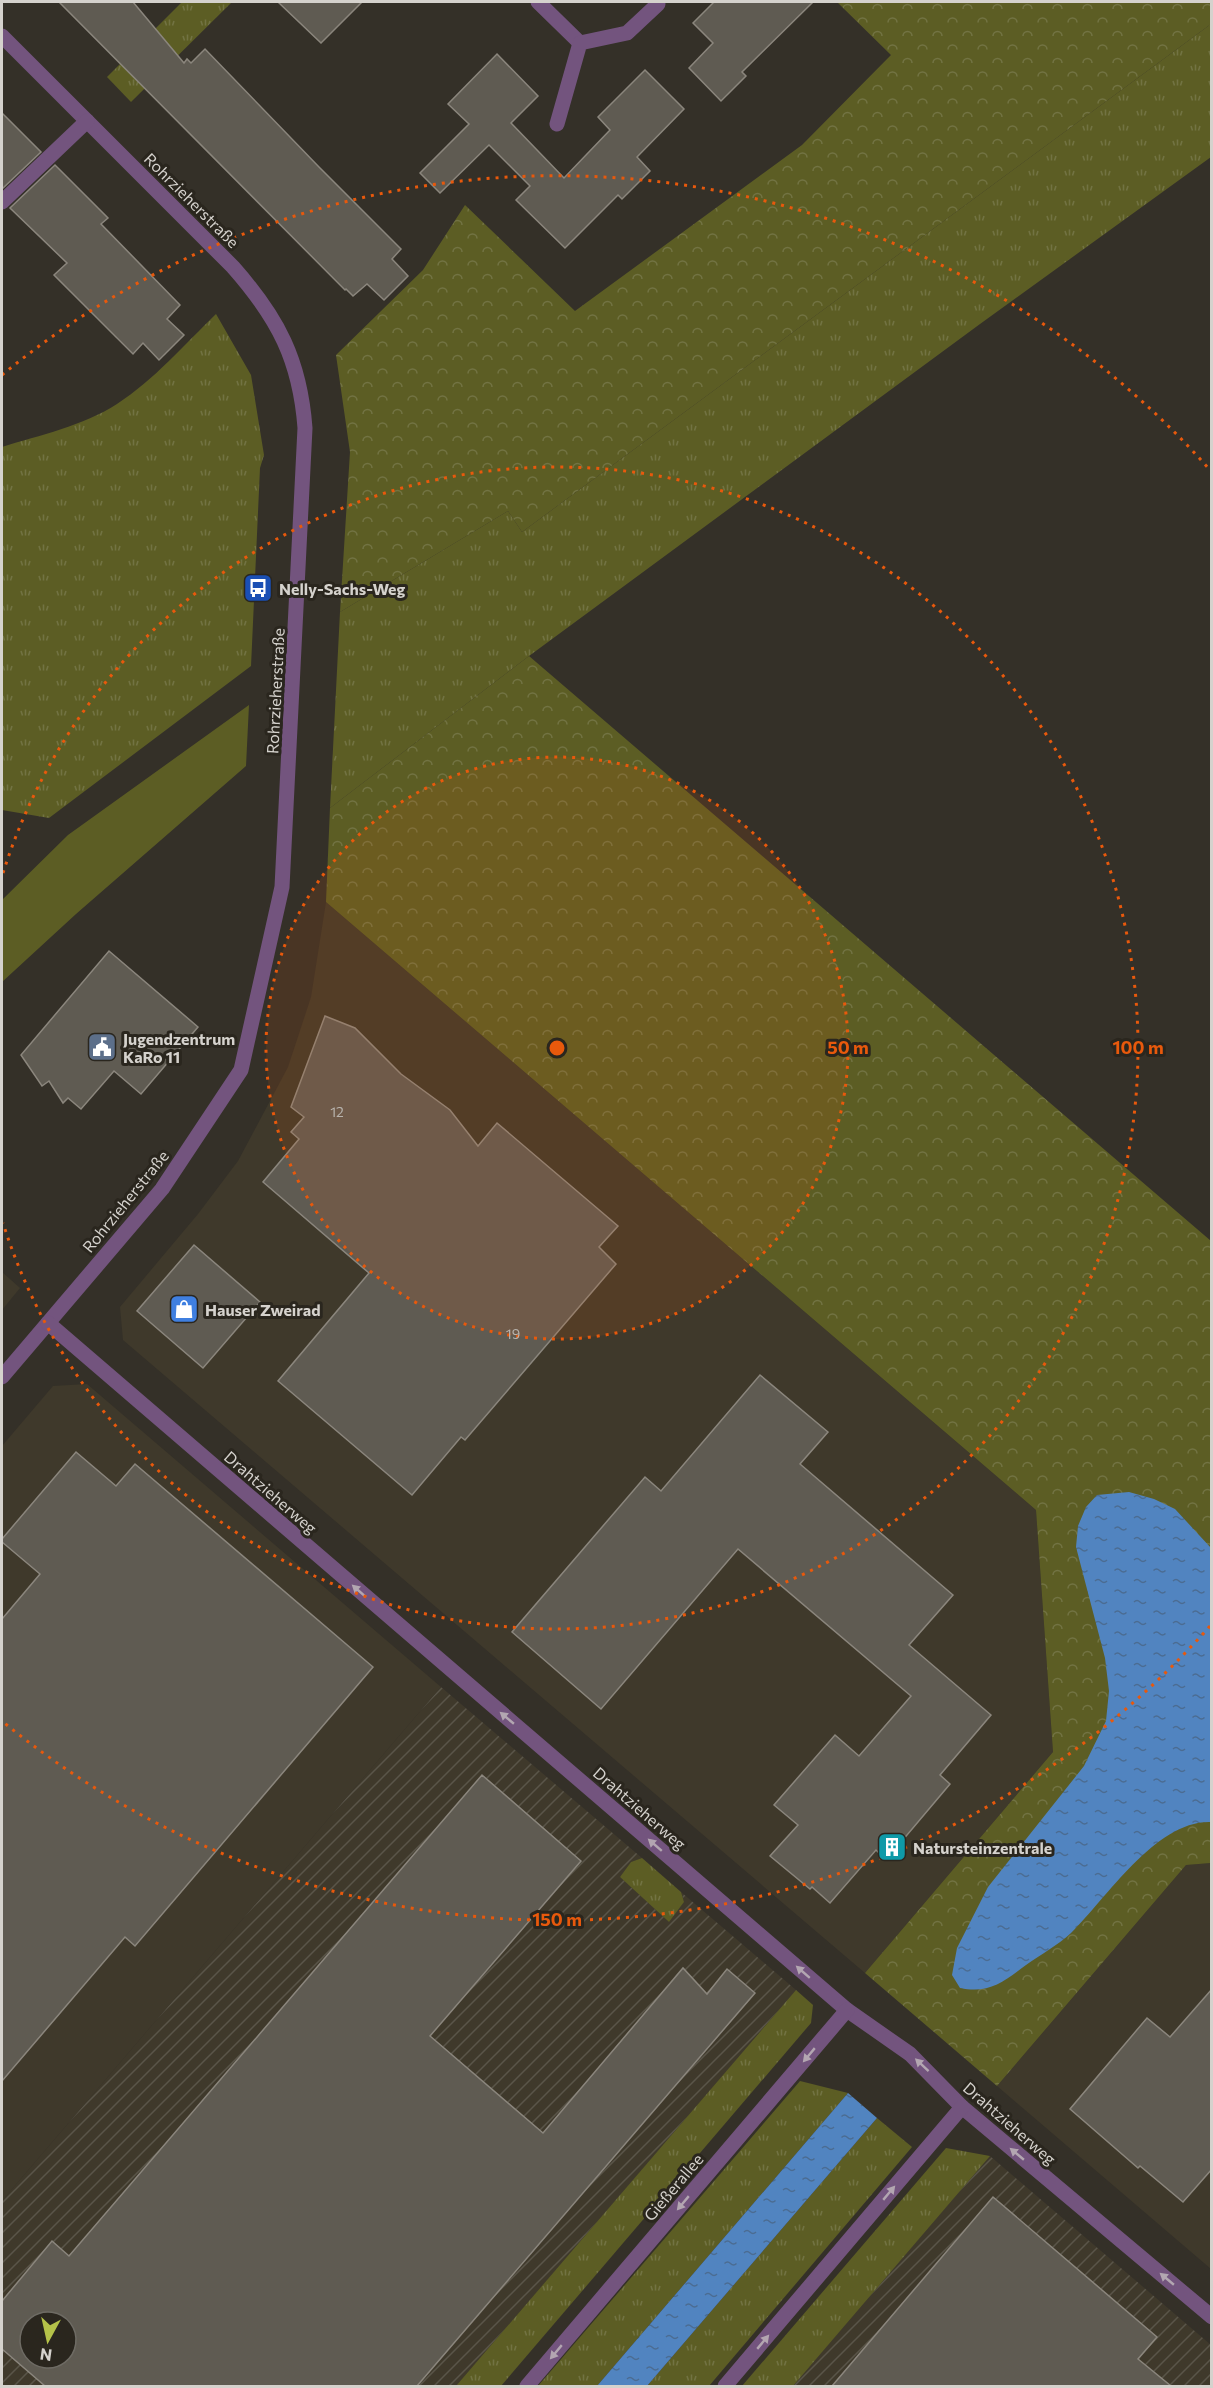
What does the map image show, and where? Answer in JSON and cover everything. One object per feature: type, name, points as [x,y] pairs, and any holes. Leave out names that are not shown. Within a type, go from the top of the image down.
[{"type":"street","points":[[538,2],[580,43]]},
{"type":"street","points":[[580,43],[627,33],[657,4]]},
{"type":"street","name":"Rohrzieherstraße","points":[[2,36],[233,267],[268,309],[291,352],[300,386],[305,428],[282,887],[241,1070],[162,1189],[2,1377]]},
{"type":"street","points":[[557,124],[580,43]]},
{"type":"street","points":[[2,202],[87,121]]},
{"type":"street","name":"Drahtzieherweg","points":[[48,1323],[848,2010],[910,2054],[962,2107],[1212,2317]]},
{"type":"street","name":"Gießerallee","points":[[527,2386],[848,2010]]},
{"type":"street","points":[[725,2386],[962,2107]]},
{"type":"shaded area","points":[[326,902],[1036,1510],[1053,1752],[865,1973],[123,1340],[120,1307],[198,1214],[238,1161],[288,1067],[311,997]]},
{"type":"shaded area","points":[[2,1272],[20,1288],[2,1310]]},
{"type":"shaded area","points":[[87,1384],[441,1687],[2,2201],[2,1446],[53,1386]]},
{"type":"shaded area","points":[[441,1687],[642,1858],[631,1862],[620,1877],[669,1922],[684,1902],[681,1892],[796,1990],[456,2386],[2,2386],[2,2201]]},
{"type":"shaded area","points":[[1211,1863],[1211,2269],[997,2086],[1186,1865]]},
{"type":"shaded area","points":[[990,2156],[1211,2345],[1211,2386],[793,2386]]},
{"type":"green space","points":[[182,2],[232,2],[131,102],[107,77]]},
{"type":"green space","points":[[837,2],[1211,2],[1211,24],[522,532],[508,511],[340,612],[350,452],[336,355],[423,270],[465,205],[575,311],[802,145],[891,55]]},
{"type":"green space","points":[[1211,24],[1211,157],[529,656],[330,808],[340,612],[508,511],[522,532]]},
{"type":"green space","points":[[216,314],[251,375],[264,455],[260,468],[251,666],[49,818],[2,810],[2,447],[76,424],[117,404],[156,373]]},
{"type":"green space","points":[[529,656],[1211,1241],[1211,1863],[1186,1865],[997,2086],[865,1973],[1053,1752],[1036,1510],[326,902],[330,808]]},
{"type":"green space","points":[[249,705],[246,766],[76,914],[2,982],[2,900],[68,835]]},
{"type":"green space","points":[[642,1858],[681,1892],[684,1902],[669,1922],[620,1877],[631,1862]]},
{"type":"green space","points":[[796,1990],[813,2005],[811,2023],[501,2386],[456,2386]]},
{"type":"green space","points":[[800,2081],[848,2093],[597,2386],[538,2386]]},
{"type":"green space","points":[[877,2118],[912,2147],[709,2386],[647,2386]]},
{"type":"green space","points":[[946,2148],[990,2156],[793,2386],[742,2386]]},
{"type":"water","points":[[1129,1492],[1154,1499],[1175,1509],[1211,1548],[1211,1822],[1191,1825],[1171,1834],[1152,1847],[1071,1933],[1010,1977],[988,1988],[960,1988],[952,1975],[957,1948],[988,1887],[1084,1766],[1106,1721],[1109,1691],[1105,1658],[1076,1547],[1078,1526],[1086,1507],[1097,1495]]},
{"type":"water","points":[[848,2093],[877,2118],[647,2386],[597,2386]]},
{"type":"building","points":[[59,2],[133,2],[184,63],[187,59],[191,63],[205,49],[401,249],[392,259],[408,276],[384,300],[367,284],[353,296],[345,290]]},
{"type":"building","points":[[278,2],[362,2],[321,43]]},
{"type":"building","points":[[714,2],[813,2],[742,72],[746,76],[721,101],[689,68],[713,43],[693,23]]},
{"type":"building","points":[[497,54],[538,96],[511,123],[564,178],[610,130],[598,117],[645,70],[684,109],[637,157],[650,171],[622,199],[618,195],[565,248],[516,200],[530,186],[489,145],[440,193],[420,173],[469,124],[448,104]]},
{"type":"building","points":[[2,113],[41,152],[2,189]]},
{"type":"building","points":[[55,165],[108,218],[101,224],[180,305],[167,319],[184,335],[159,360],[143,343],[133,354],[54,275],[67,263],[10,208]]},
{"type":"building","points":[[109,951],[198,1027],[141,1094],[114,1071],[81,1109],[68,1098],[63,1103],[49,1081],[42,1086],[21,1055]]},
{"type":"building","points":[[325,1016],[355,1028],[401,1074],[450,1110],[478,1146],[497,1123],[618,1226],[599,1247],[616,1264],[465,1440],[461,1437],[412,1495],[278,1381],[369,1273],[263,1182],[299,1139],[291,1132],[304,1117],[291,1107]]},
{"type":"building","points":[[194,1245],[260,1302],[203,1368],[137,1311]]},
{"type":"building","points":[[760,1375],[828,1432],[800,1464],[953,1595],[909,1645],[991,1715],[940,1775],[950,1784],[886,1860],[876,1850],[830,1903],[770,1856],[798,1825],[774,1805],[835,1735],[859,1756],[911,1696],[738,1549],[601,1709],[512,1632],[645,1477],[661,1491]]},
{"type":"building","points":[[76,1452],[116,1486],[135,1464],[373,1667],[135,1946],[125,1937],[2,2081],[2,1619],[40,1574],[2,1542],[2,1539]]},
{"type":"building","points":[[482,1775],[581,1861],[430,2036],[543,2133],[683,1968],[707,1994],[727,1969],[755,1993],[417,2386],[45,2386],[26,2370],[78,2370],[78,2310],[18,2310],[18,2363],[2,2349],[2,2301],[52,2241],[69,2256]]},
{"type":"building","points":[[1212,1989],[1212,2169],[1183,2202],[1140,2166],[1138,2168],[1070,2109],[1147,2018],[1170,2037]]},
{"type":"building","points":[[993,2197],[1157,2337],[1138,2359],[1171,2386],[832,2386]]},
{"type":"place","name":"Nelly-Sachs-Weg","points":[[258,588]]},
{"type":"place","name":"Jugendzentrum KaRo 11","points":[[102,1047]]},
{"type":"place","name":"Hauser Zweirad","points":[[184,1309]]},
{"type":"place","name":"Natursteinzentrale","points":[[892,1847]]}]
